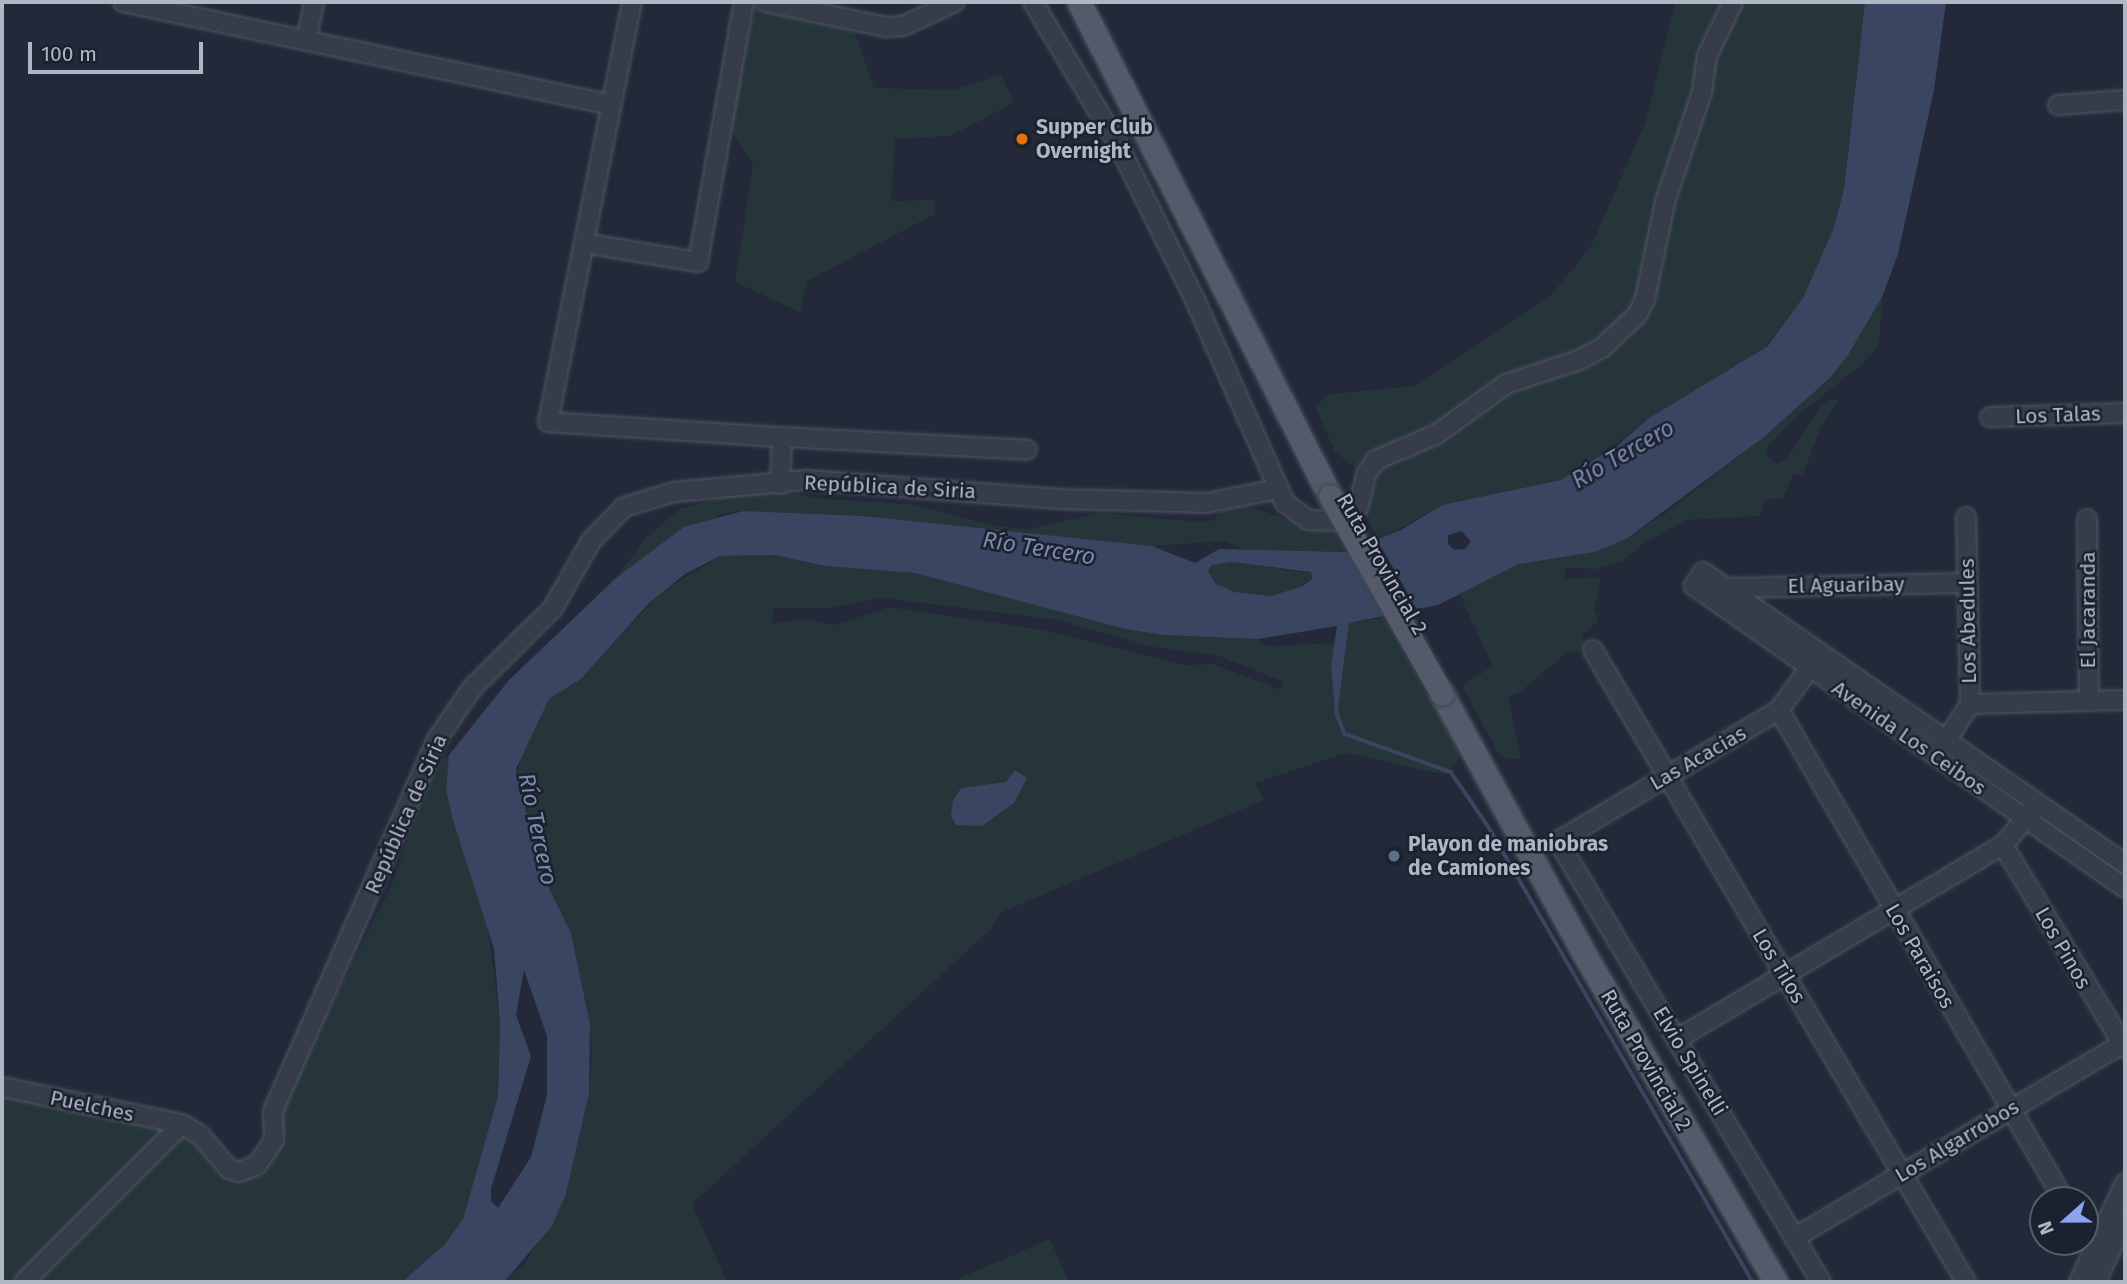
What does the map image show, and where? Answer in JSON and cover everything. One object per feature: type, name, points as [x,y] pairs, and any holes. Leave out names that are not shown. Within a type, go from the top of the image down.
[{"type":"main road","name":"Ruta Provincial 2","points":[[1079,2],[1287,412],[1447,691],[1519,836],[1776,1282]]},
{"type":"main road","points":[[1733,1209],[1762,1238],[1788,1282]]},
{"type":"street","points":[[123,2],[611,105]]},
{"type":"street","points":[[306,41],[314,2]]},
{"type":"street","points":[[632,2],[548,422],[1027,450]]},
{"type":"street","points":[[584,243],[698,262],[744,2]]},
{"type":"street","points":[[766,2],[886,27],[903,26],[955,2]]},
{"type":"street","points":[[1033,2],[1118,144],[1195,300],[1277,489],[1297,515],[1318,523],[1336,521]]},
{"type":"street","points":[[1358,508],[1367,473],[1376,460],[1437,434],[1506,384],[1579,360],[1603,347],[1637,315],[1649,283],[1665,202],[1702,92],[1707,56],[1733,2]]},
{"type":"street","points":[[2058,105],[2125,100]]},
{"type":"street","name":"Los Talas","points":[[1990,417],[2125,414]]},
{"type":"street","points":[[780,484],[782,437]]},
{"type":"street","name":"República de Siria","points":[[182,1124],[201,1136],[229,1169],[239,1172],[263,1159],[274,1140],[274,1111],[436,741],[472,688],[553,608],[608,519],[644,499],[674,492],[807,481],[1057,499],[1207,503],[1277,489]]},
{"type":"street","name":"Los Abedules","points":[[1941,748],[1970,705],[1966,517]]},
{"type":"street","name":"El Jacaranda","points":[[2087,519],[2089,701]]},
{"type":"street","name":"Avenida Los Ceibos","points":[[1814,662],[1724,588],[1699,579],[1814,662],[1941,748],[2038,803],[2125,864]]},
{"type":"street","name":"El Aguaribay","points":[[1724,588],[1967,583]]},
{"type":"street","name":"Los Tilos","points":[[1593,650],[1966,1282]]},
{"type":"street","name":"Las Acacias","points":[[1558,841],[1779,710],[1814,662]]},
{"type":"street","points":[[1970,705],[2125,700]]},
{"type":"street","name":"Los Paraisos","points":[[1779,710],[2056,1186]]},
{"type":"street","name":"Avenida Los Ceibos","points":[[1941,748],[2027,819],[2125,888]]},
{"type":"street","points":[[1677,1038],[2003,845],[2038,803]]},
{"type":"street","name":"Elvio Spinelli","points":[[1558,841],[1821,1282]]},
{"type":"street","name":"Los Pinos","points":[[2003,845],[2122,1046]]},
{"type":"street","name":"Los Algarrobos","points":[[1794,1238],[2122,1046]]},
{"type":"street","name":"Puelches","points":[[2,1087],[182,1124]]},
{"type":"street","points":[[24,1282],[182,1124]]},
{"type":"street","points":[[2099,1227],[2125,1183]]},
{"type":"street","points":[[2096,1282],[2125,1219]]},
{"type":"street","points":[[2079,1282],[2086,1256]]},
{"type":"shaded area","points":[[1675,2],[1865,2],[1844,189],[1834,227],[1804,296],[1768,346],[1649,418],[1584,469],[1561,480],[1442,505],[1379,541],[1364,513],[1389,449],[1363,458],[1356,468],[1335,452],[1315,406],[1331,394],[1415,386],[1552,294],[1591,246],[1646,121]]},
{"type":"shaded area","points":[[754,7],[855,32],[874,88],[953,90],[1001,75],[1014,103],[950,136],[895,139],[891,201],[934,200],[935,214],[807,281],[800,312],[735,282],[753,165],[730,128]]},
{"type":"shaded area","points":[[1882,297],[1879,344],[1863,364],[1800,413],[1768,446],[1766,456],[1776,464],[1787,459],[1820,407],[1829,400],[1839,400],[1821,427],[1803,474],[1793,474],[1783,499],[1766,499],[1760,516],[1686,520],[1641,545],[1623,561],[1597,569],[1566,568],[1564,579],[1597,577],[1601,581],[1594,610],[1599,620],[1583,634],[1584,650],[1565,654],[1520,692],[1508,697],[1521,759],[1508,759],[1498,753],[1462,686],[1493,666],[1459,594],[1519,564],[1595,552],[1662,516],[1763,438],[1829,380]]},
{"type":"shaded area","points":[[782,491],[823,499],[912,504],[995,526],[1029,529],[1100,513],[1202,522],[1214,520],[1225,507],[1244,505],[1315,528],[1337,525],[1352,551],[1248,551],[1225,541],[1152,546],[864,516],[743,511],[721,514],[616,578],[645,539],[679,509],[737,494]]},
{"type":"shaded area","points":[[775,555],[825,566],[915,573],[1125,629],[1258,639],[1262,645],[1273,646],[1335,643],[1343,653],[1349,623],[1389,617],[1434,696],[1431,699],[1460,757],[1446,775],[1346,753],[1255,783],[1264,800],[1000,913],[991,929],[692,1204],[727,1282],[504,1282],[525,1263],[566,1194],[589,1093],[592,1056],[590,1024],[571,933],[539,868],[517,781],[521,755],[549,699],[581,679],[661,592],[720,556]],"holes":[[[882,598],[1058,620],[1153,647],[1219,656],[1284,682],[1281,690],[1213,664],[1185,665],[1043,630],[889,607],[834,625],[807,619],[772,623],[773,608],[829,608]]]},
{"type":"shaded area","points":[[1232,562],[1310,573],[1313,578],[1296,589],[1271,596],[1235,592],[1216,585],[1208,571],[1212,565]]},
{"type":"shaded area","points":[[449,755],[446,791],[487,918],[500,1023],[498,1096],[463,1219],[444,1245],[402,1282],[34,1282],[184,1133],[199,1142],[219,1170],[263,1167],[276,1115],[392,884],[422,797],[440,761]]},
{"type":"shaded area","points":[[2,1092],[165,1129],[17,1278],[6,1281],[2,1281]]},
{"type":"shaded area","points":[[1050,1239],[1069,1282],[951,1282]]},
{"type":"water","name":"Río Tercero","points":[[1865,2],[1946,2],[1934,90],[1898,254],[1882,297],[1848,355],[1829,379],[1763,438],[1626,539],[1595,552],[1519,564],[1438,605],[1349,623],[1339,700],[1334,700],[1331,665],[1337,626],[1258,639],[1164,635],[1125,629],[915,573],[825,566],[775,555],[720,556],[685,574],[649,603],[581,679],[549,699],[516,769],[539,868],[571,933],[590,1024],[589,1093],[566,1194],[552,1226],[504,1282],[402,1282],[444,1245],[463,1219],[498,1096],[500,1023],[494,949],[446,790],[449,755],[509,680],[616,578],[684,527],[743,511],[864,516],[1152,546],[1195,563],[1219,549],[1348,552],[1401,530],[1442,505],[1561,480],[1618,445],[1649,418],[1768,346],[1804,296],[1834,227],[1844,189]],"holes":[[[1461,531],[1471,541],[1465,549],[1454,550],[1448,544],[1448,535]],[[1232,562],[1310,572],[1313,578],[1303,586],[1271,596],[1235,592],[1216,584],[1208,571],[1212,565]],[[524,970],[547,1036],[547,1095],[531,1157],[498,1208],[491,1201],[491,1189],[531,1056],[516,1015]]]},
{"type":"water","points":[[1015,770],[1027,778],[1014,803],[982,826],[956,825],[951,816],[953,801],[961,788],[1006,782]]},
{"type":"pier","points":[[1376,538],[1419,613],[1391,620],[1350,548]]},
{"type":"waterway","points":[[1337,696],[1337,714],[1345,734],[1451,772]]},
{"type":"waterway","points":[[1451,772],[1490,829],[1753,1282]]},
{"type":"place","name":"Supper Club Overnight","points":[[1022,139]]},
{"type":"place","name":"Playon de maniobras de Camiones","points":[[1394,856]]}]
